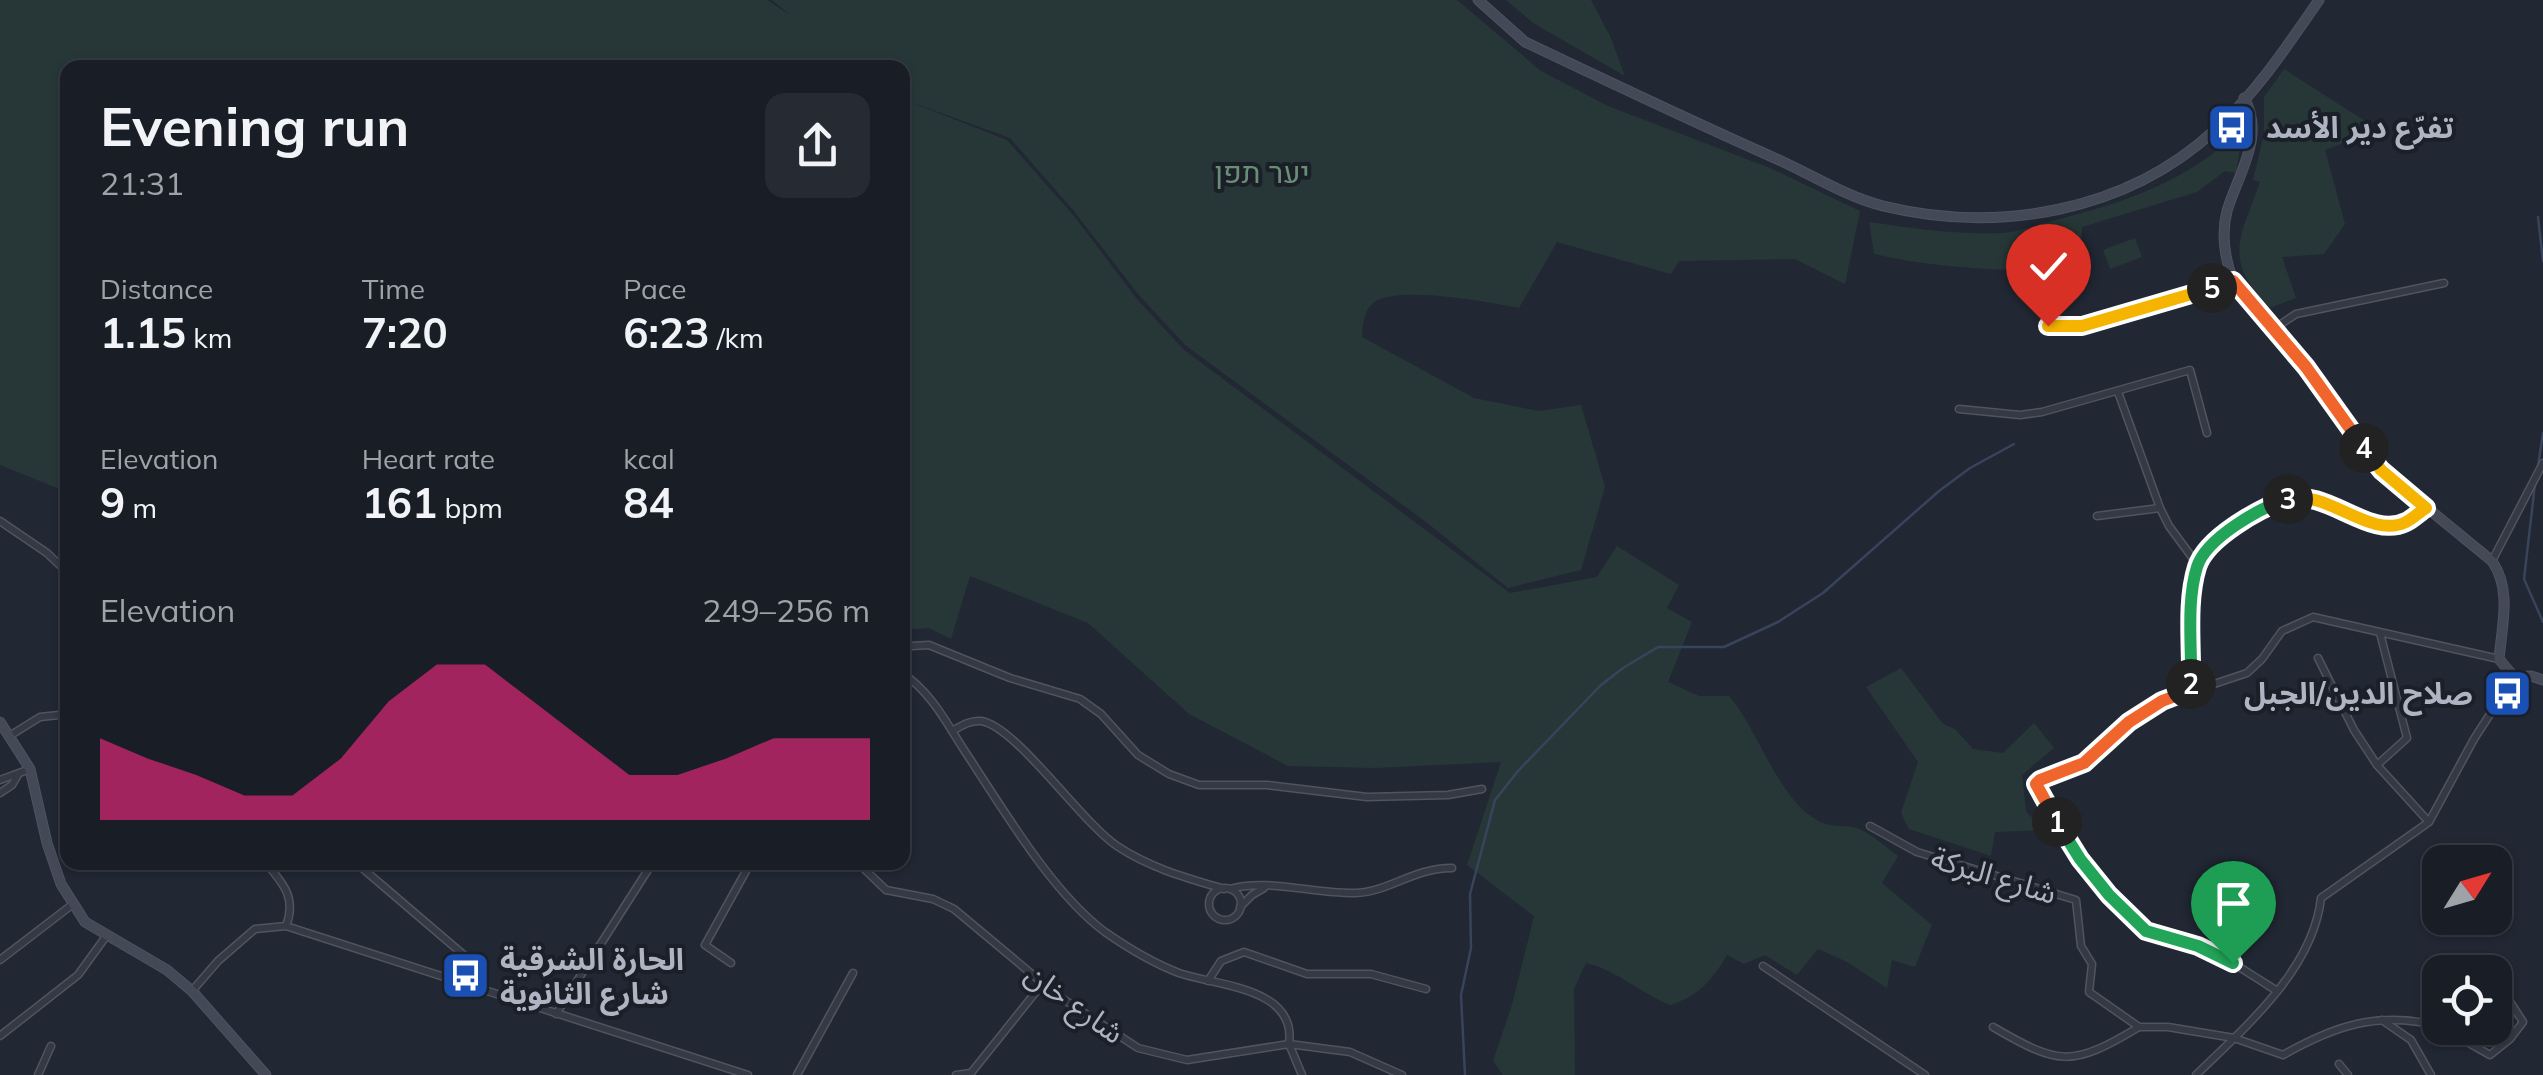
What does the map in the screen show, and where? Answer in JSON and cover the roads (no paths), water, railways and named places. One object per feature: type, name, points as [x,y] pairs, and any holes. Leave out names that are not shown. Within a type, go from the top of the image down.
[{"type":"street","points":[[1478,0],[1525,42],[1880,205],[1988,220],[2050,214],[2137,183],[2206,138],[2283,52],[2319,0]]},
{"type":"street","points":[[2244,98],[2253,117],[2252,138],[2224,226],[2233,281],[2274,328],[2381,470],[2492,561],[2505,588],[2499,659]]},
{"type":"street","points":[[2048,326],[2082,326],[2233,281]]},
{"type":"street","points":[[2274,328],[2296,314],[2444,283]]},
{"type":"street","points":[[1958,408],[2020,415],[2190,370],[2207,433]]},
{"type":"street","points":[[2118,392],[2160,508],[2198,564]]},
{"type":"street","points":[[2492,561],[2543,463]]},
{"type":"street","points":[[2191,690],[2192,605],[2198,564],[2224,534],[2267,505],[2296,496],[2324,502],[2385,526],[2404,524],[2426,508]]},
{"type":"street","points":[[2096,516],[2160,508]]},
{"type":"street","points":[[0,521],[60,565]]},
{"type":"street","points":[[2277,991],[2198,946],[2146,931],[2080,859],[2036,784],[2084,763],[2129,722],[2162,701],[2247,672],[2282,631],[2312,617],[2499,659],[2514,676],[2543,680]]},
{"type":"street","points":[[2378,765],[2407,738],[2380,632]]},
{"type":"street","points":[[910,647],[929,645],[1010,678],[1080,700],[1102,714],[1153,765],[1199,785],[1268,785],[1366,797],[1448,795],[1482,789]]},
{"type":"street","points":[[2318,658],[2354,730],[2378,765],[2429,822]]},
{"type":"street","points":[[2196,1075],[2277,991],[2318,926],[2321,898],[2429,822],[2514,676]]},
{"type":"street","points":[[910,680],[932,700],[1052,877],[1078,908],[1145,957],[1274,1003],[1288,1022],[1289,1044],[1302,1075]]},
{"type":"street","points":[[11,735],[40,718],[60,715]]},
{"type":"street","points":[[952,730],[974,721],[989,724],[1030,759],[1100,833],[1150,865],[1227,889],[1238,896],[1240,907]]},
{"type":"street","points":[[0,722],[30,769],[60,884],[84,922],[166,970],[192,991],[266,1075]]},
{"type":"street","points":[[0,780],[30,769]]},
{"type":"street","points":[[0,793],[12,785],[18,774]]},
{"type":"street","name":"شارع البركة","points":[[1870,826],[1917,852],[2076,900],[2082,946],[2092,964],[2090,992],[2139,1027]]},
{"type":"street","points":[[1210,899],[1215,892],[1248,886],[1359,893],[1425,869],[1452,868]]},
{"type":"street","points":[[272,870],[287,887],[292,911],[286,926]]},
{"type":"street","points":[[364,870],[472,962],[480,989]]},
{"type":"street","points":[[556,1014],[648,870]]},
{"type":"street","points":[[731,963],[706,946],[747,870]]},
{"type":"street","name":"شارع خان","points":[[865,870],[886,890],[934,900],[954,909],[1043,983],[1138,1048],[1187,1060],[1289,1044],[1350,1052],[1402,1075]]},
{"type":"street","points":[[1196,880],[1206,889],[1211,911],[1223,920],[1233,918],[1252,895],[1266,888]]},
{"type":"street","points":[[0,960],[73,904]]},
{"type":"street","points":[[192,991],[230,949],[255,929],[286,926],[731,1073],[748,1075]]},
{"type":"street","points":[[0,1036],[78,975],[107,936]]},
{"type":"street","points":[[1208,981],[1226,957],[1244,952],[1306,974],[1371,974],[1426,989]]},
{"type":"street","points":[[1763,966],[1926,1075]]},
{"type":"street","points":[[797,1075],[853,972]]},
{"type":"street","points":[[956,1075],[971,1073],[1043,983]]},
{"type":"street","points":[[2512,1005],[2523,1022],[2512,1036]]},
{"type":"street","points":[[1993,1027],[2037,1053],[2078,1058],[2139,1027],[2168,1027],[2234,1038],[2282,1055],[2328,1030],[2381,1020],[2422,1025]]},
{"type":"street","points":[[2381,1020],[2412,1040],[2431,1075]]},
{"type":"street","points":[[2472,1045],[2490,1055],[2502,1045]]},
{"type":"street","points":[[38,1075],[51,1046]]},
{"type":"street","points":[[2340,1064],[2348,1075]]},
{"type":"waterway","points":[[2538,217],[2543,261]]},
{"type":"waterway","points":[[2538,466],[2543,433]]},
{"type":"waterway","points":[[1465,1075],[1461,995],[1471,948],[1470,894],[1495,800],[1518,771],[1601,685],[1623,668],[1658,647],[1724,647],[1778,622],[1823,593],[1939,491],[1970,468],[2014,444]]},
{"type":"waterway","points":[[2535,484],[2524,579],[2543,622]]},
{"type":"place","name":"تفرّع دير الأسد","points":[[2231,127]]},
{"type":"place","name":"صلاح الدين/الجبل","points":[[2508,693]]},
{"type":"place","name":"الحارة الشرقية شارع الثانوية","points":[[465,976]]},
{"type":"park label","name":"יער תפן","points":[[1262,172]]}]
